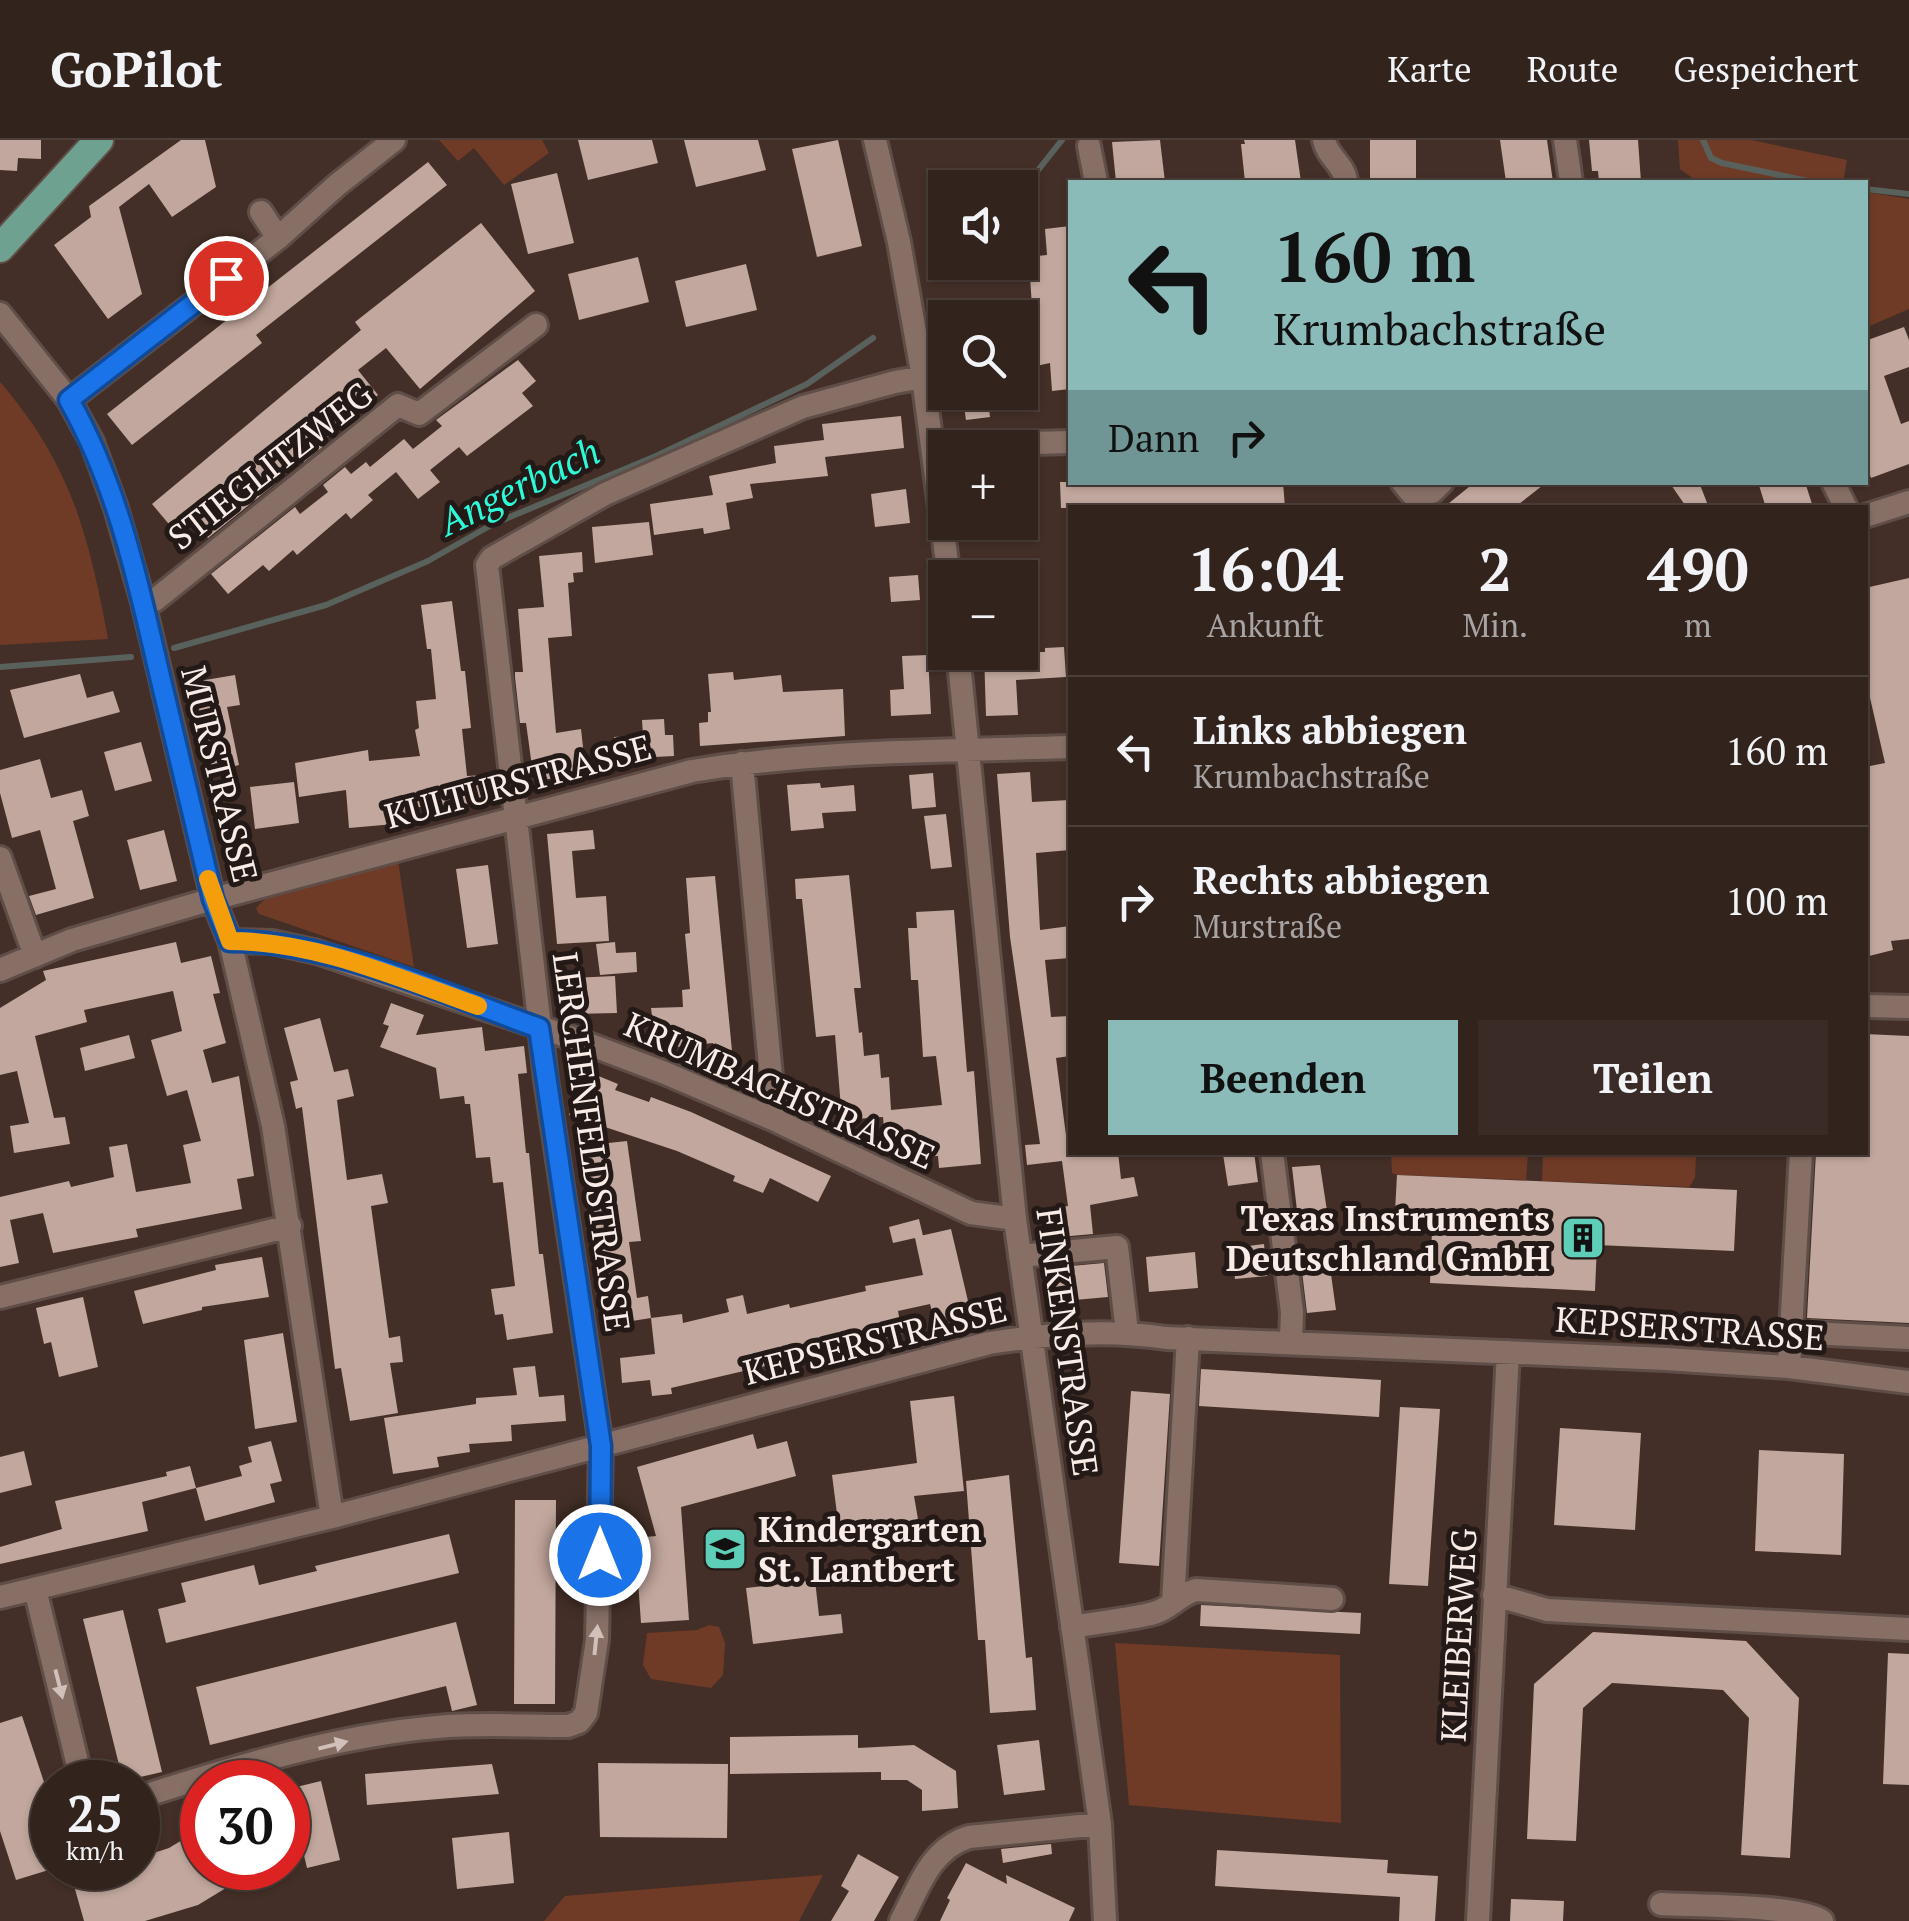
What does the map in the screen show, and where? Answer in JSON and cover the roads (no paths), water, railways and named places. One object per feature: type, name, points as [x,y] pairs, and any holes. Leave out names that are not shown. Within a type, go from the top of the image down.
[{"type":"main road","points":[[0,248],[99,140]]},
{"type":"street","points":[[69,400],[278,238],[394,140]]},
{"type":"street","points":[[875,140],[900,242],[931,430]]},
{"type":"street","points":[[1324,140],[1326,150],[1346,180]]},
{"type":"street","points":[[1566,140],[1571,180]]},
{"type":"street","points":[[1089,146],[1096,180]]},
{"type":"street","points":[[261,212],[278,238]]},
{"type":"street","name":"MURSTRASSE","points":[[0,314],[69,400],[92,442],[143,602],[213,899],[230,941],[273,1126],[332,1517]]},
{"type":"street","name":"STIEGLITZWEG","points":[[143,602],[155,600],[398,405],[419,414],[536,324]]},
{"type":"street","name":"LERCHENFELDSTRASSE","points":[[160,1791],[226,1770],[383,1734],[468,1724],[568,1726],[579,1722],[586,1713],[597,1640],[601,1446],[539,1028],[487,565],[492,558],[605,494],[804,407],[923,378]]},
{"type":"street","points":[[1038,443],[1068,442]]},
{"type":"street","points":[[1405,485],[1414,495],[1432,492],[1439,485]]},
{"type":"street","points":[[1868,515],[1909,502]]},
{"type":"street","name":"FINKENSTRASSE","points":[[960,670],[1015,1219],[1100,1824],[1105,1921]]},
{"type":"street","name":"KULTURSTRASSE","points":[[0,970],[72,940],[213,899],[674,776],[742,763],[969,748],[1068,747]]},
{"type":"street","points":[[742,763],[775,1120]]},
{"type":"street","points":[[0,858],[34,956]]},
{"type":"street","name":"KRUMBACHSTRASSE","points":[[230,941],[272,942],[317,952],[664,1072],[971,1213],[1015,1219]]},
{"type":"street","points":[[1868,1006],[1909,1007]]},
{"type":"street","points":[[1272,1155],[1292,1312],[1291,1341]]},
{"type":"street","points":[[1789,1367],[1800,1155]]},
{"type":"street","points":[[0,1297],[290,1226]]},
{"type":"street","points":[[1020,1256],[1116,1246],[1127,1332]]},
{"type":"street","name":"KEPSERSTRASSE","points":[[0,1597],[332,1517],[989,1343],[1030,1336],[1127,1332],[1789,1367],[1909,1382]]},
{"type":"street","points":[[1791,1332],[1909,1338]]},
{"type":"street","points":[[1172,1604],[1188,1338]]},
{"type":"street","name":"KLEIBERWEG","points":[[1478,1921],[1508,1352]]},
{"type":"street","points":[[35,1589],[77,1760]]},
{"type":"street","points":[[1072,1626],[1154,1613],[1180,1595],[1196,1590],[1332,1599]]},
{"type":"street","points":[[1494,1595],[1547,1610],[1909,1629]]},
{"type":"street","points":[[900,1921],[934,1858],[955,1841],[1100,1824]]},
{"type":"street","points":[[1662,1904],[1790,1912],[1822,1921]]},
{"type":"waterway","name":"Angerbach","points":[[1038,170],[1062,140]]},
{"type":"waterway","name":"Angerbach","points":[[1703,140],[1711,158],[1722,163],[1803,180]]},
{"type":"waterway","name":"Angerbach","points":[[1868,189],[1909,194]]},
{"type":"waterway","name":"Angerbach","points":[[174,648],[326,605],[428,561],[493,524],[656,456],[807,384],[873,338]]},
{"type":"waterway","name":"Angerbach","points":[[0,667],[131,657]]},
{"type":"place","name":"Texas Instruments Deutschland GmbH","points":[[1583,1238]]},
{"type":"place","name":"Kindergarten St. Lantbert","points":[[725,1549]]}]
